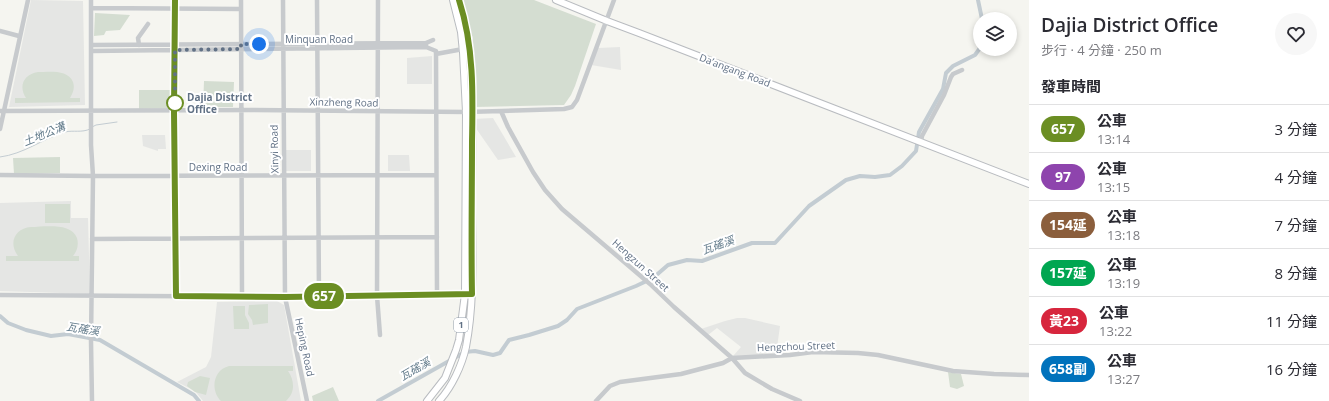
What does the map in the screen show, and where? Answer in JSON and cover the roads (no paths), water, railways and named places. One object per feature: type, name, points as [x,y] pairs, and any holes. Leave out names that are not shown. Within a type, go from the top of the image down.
[{"type":"main road","name":"1","points":[[439,401],[445,395],[465,349],[472,294],[469,112],[461,32],[453,0]]},
{"type":"main road","name":"1","points":[[427,401],[445,378],[455,355],[459,340],[465,294],[470,51],[467,28],[459,0]]},
{"type":"main road","name":"Da’angang Road","points":[[556,0],[606,21],[1029,184]]},
{"type":"street","points":[[0,130],[2,111],[28,0]]},
{"type":"street","points":[[91,0],[91,144],[93,176],[91,296],[92,401]]},
{"type":"street","points":[[175,0],[174,111],[176,296]]},
{"type":"street","points":[[241,0],[242,297]]},
{"type":"street","name":"Xinyi Road","points":[[283,0],[285,297]]},
{"type":"street","points":[[317,0],[319,297]]},
{"type":"street","points":[[378,0],[378,296],[380,335]]},
{"type":"street","name":"Xinzheng Road","points":[[2,111],[469,112],[564,109],[572,107],[577,100],[614,0]]},
{"type":"street","points":[[91,8],[241,9]]},
{"type":"street","points":[[135,50],[138,38],[148,24]]},
{"type":"street","points":[[0,32],[19,36]]},
{"type":"street","points":[[433,40],[426,45],[436,53],[463,49]]},
{"type":"street","name":"Minquan Road","points":[[92,45],[175,47]]},
{"type":"street","name":"Minquan Road","points":[[92,51],[175,47],[426,45]]},
{"type":"street","points":[[436,53],[454,49]]},
{"type":"street","points":[[436,53],[437,294]]},
{"type":"street","points":[[918,141],[944,95],[951,77],[953,74],[962,70]]},
{"type":"street","name":"Hengzun Street","points":[[501,111],[508,127],[533,172],[545,190],[562,209],[650,284],[732,358],[745,373],[761,384],[800,401]]},
{"type":"street","name":"Dexing Road","points":[[0,175],[436,175]]},
{"type":"street","points":[[92,239],[437,237]]},
{"type":"street","points":[[0,295],[319,297],[472,294]]},
{"type":"street","name":"Heping Road","points":[[285,297],[307,401]]},
{"type":"street","name":"Hengchou Street","points":[[596,401],[610,386],[620,382],[681,374],[723,363],[732,358],[790,355],[813,352],[878,355],[953,371],[1029,375]]},
{"type":"waterway","name":"瓦磘溪","points":[[978,0],[981,12]]},
{"type":"waterway","name":"瓦磘溪","points":[[378,401],[465,352],[475,351],[493,355],[500,353],[509,340],[558,326],[567,320],[577,309],[653,278],[668,265],[687,260],[702,261],[752,243],[775,243],[809,206],[846,180],[860,176],[875,177],[890,175],[902,166],[916,151],[919,132],[943,89],[946,73],[953,66],[973,56]]},
{"type":"waterway","name":"土地公溝","points":[[92,127],[117,122]]},
{"type":"waterway","name":"土地公溝","points":[[0,157],[25,150],[65,132],[84,131],[90,129]]},
{"type":"waterway","name":"瓦磘溪","points":[[0,316],[8,323],[26,330],[51,336],[68,334],[100,340],[194,395],[199,401]]},
{"type":"place","name":"Dajia District Office","points":[[175,103]]}]
